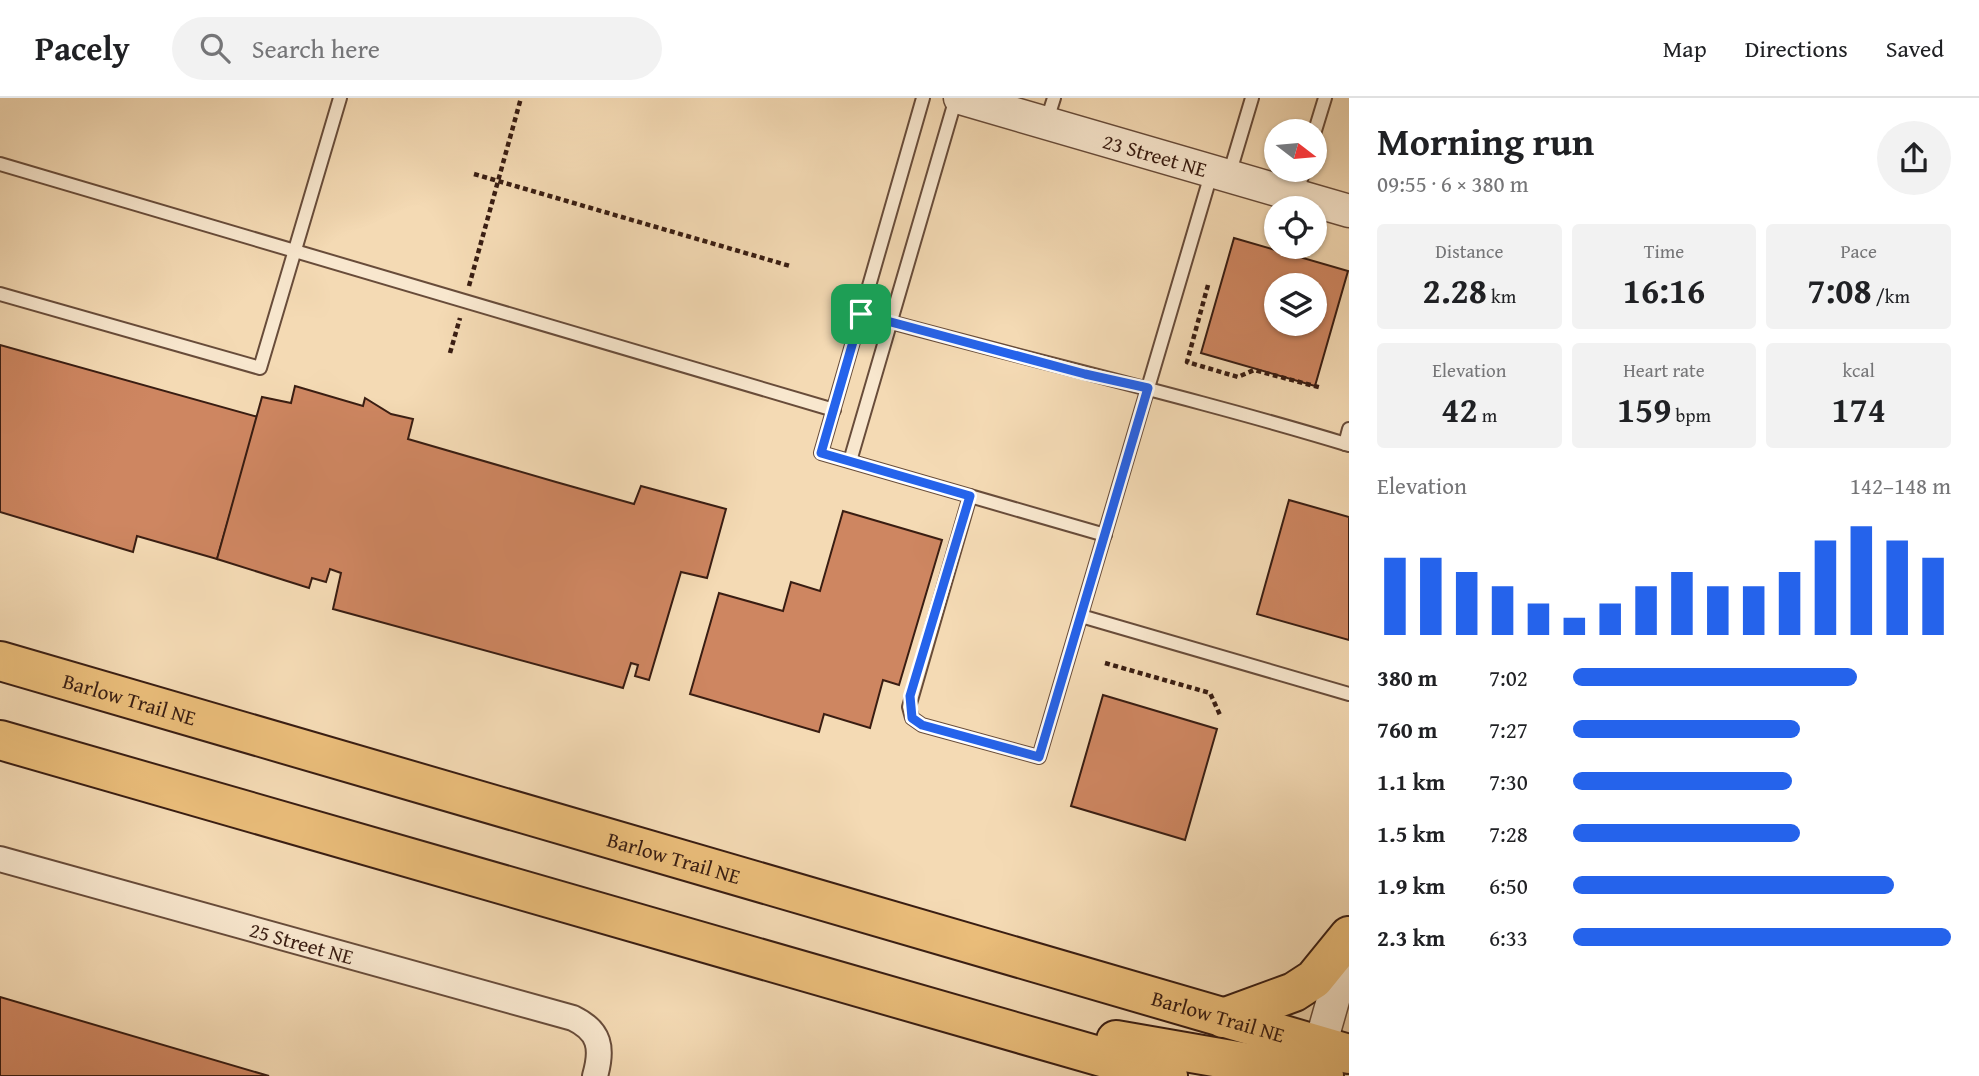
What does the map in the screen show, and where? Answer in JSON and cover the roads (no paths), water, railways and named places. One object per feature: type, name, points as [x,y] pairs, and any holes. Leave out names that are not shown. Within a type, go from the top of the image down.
[{"type":"main road","name":"Barlow Trail NE","points":[[0,661],[1223,1018],[1329,1068]]},
{"type":"main road","points":[[0,740],[1168,1076]]},
{"type":"main road","points":[[1223,1018],[1294,992],[1314,979],[1349,936]]},
{"type":"main road","points":[[948,1013],[1237,1059],[1329,1068]]},
{"type":"street","name":"23 Street NE","points":[[958,98],[1050,111],[1220,174],[1300,183],[1349,211]]},
{"type":"street","name":"25 Street NE","points":[[0,859],[573,1018],[589,1025],[597,1039],[595,1076]]},
{"type":"street","points":[[1329,1068],[1349,944]]},
{"type":"lane","points":[[0,295],[260,368],[340,98]]},
{"type":"lane","points":[[923,98],[821,453],[1105,535]]},
{"type":"lane","points":[[850,461],[958,98]]},
{"type":"lane","points":[[970,496],[910,696],[912,718],[922,725],[1039,757],[1148,388],[1220,174],[1252,98]]},
{"type":"lane","points":[[1319,119],[1325,98]]},
{"type":"lane","points":[[0,164],[834,410]]},
{"type":"lane","points":[[861,314],[1148,388],[1347,445],[1349,429]]},
{"type":"lane","points":[[1081,616],[1349,694]]}]
